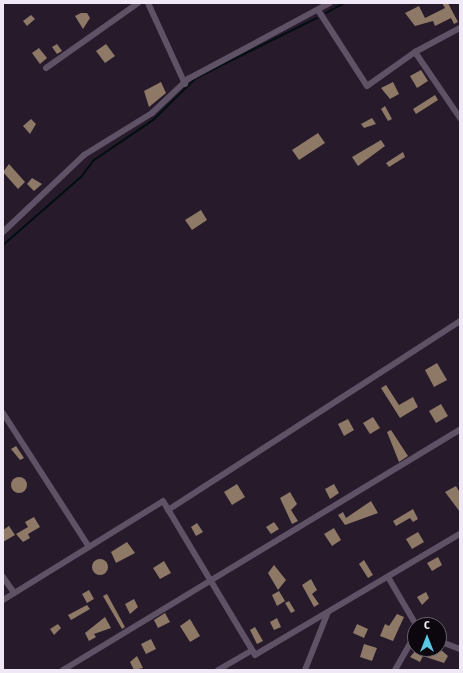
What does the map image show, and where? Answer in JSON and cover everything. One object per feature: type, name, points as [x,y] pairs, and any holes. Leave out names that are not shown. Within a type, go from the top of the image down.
[{"type":"street","points":[[46,68],[138,3]]},
{"type":"street","points":[[148,3],[185,84]]},
{"type":"street","points":[[3,232],[84,155],[152,113],[195,74],[330,3]]},
{"type":"street","points":[[318,10],[367,86],[415,52],[460,28]]},
{"type":"street","points":[[415,52],[460,118]]},
{"type":"street","points":[[168,510],[460,321]]},
{"type":"street","points":[[3,413],[89,547]]},
{"type":"street","points":[[63,670],[460,430]]},
{"type":"street","points":[[3,600],[163,501],[255,655],[460,534]]},
{"type":"street","points":[[3,577],[14,593]]},
{"type":"street","points":[[388,577],[411,617]]},
{"type":"street","points":[[305,670],[328,612]]},
{"type":"street","points":[[447,644],[460,649]]},
{"type":"street","points":[[395,670],[407,649]]},
{"type":"street","points":[[218,670],[252,650]]},
{"type":"building","points":[[442,3],[448,3],[458,22],[454,24],[451,18],[435,26],[433,21],[415,26],[405,13],[419,6],[425,18],[445,8]]},
{"type":"building","points":[[81,13],[87,13],[90,18],[83,29],[75,16]]},
{"type":"building","points":[[31,15],[35,19],[27,26],[23,21]]},
{"type":"building","points":[[57,44],[62,51],[57,54],[52,47]]},
{"type":"building","points":[[106,44],[115,56],[105,63],[96,51]]},
{"type":"building","points":[[39,48],[47,58],[40,64],[32,53]]},
{"type":"building","points":[[421,70],[428,81],[417,88],[410,76]]},
{"type":"building","points":[[161,82],[166,93],[149,107],[144,91]]},
{"type":"building","points":[[393,82],[399,94],[390,99],[381,88]]},
{"type":"building","points":[[435,95],[438,100],[416,114],[413,109]]},
{"type":"building","points":[[385,106],[392,119],[388,121],[381,109]]},
{"type":"building","points":[[372,118],[376,124],[364,128],[361,124]]},
{"type":"building","points":[[31,119],[36,124],[30,134],[23,126]]},
{"type":"building","points":[[318,133],[325,143],[299,160],[292,150]]},
{"type":"building","points":[[381,140],[385,146],[358,166],[352,157]]},
{"type":"building","points":[[403,152],[405,157],[389,167],[386,163]]},
{"type":"building","points":[[9,164],[25,182],[18,189],[3,172]]},
{"type":"building","points":[[32,178],[42,184],[34,191],[27,184]]},
{"type":"building","points":[[201,210],[207,220],[192,230],[185,220]]},
{"type":"building","points":[[437,363],[447,380],[434,387],[425,370]]},
{"type":"building","points":[[386,385],[399,405],[413,397],[418,407],[400,418],[381,388]]},
{"type":"building","points":[[441,404],[448,416],[436,423],[429,411]]},
{"type":"building","points":[[373,417],[380,428],[370,434],[363,423]]},
{"type":"building","points":[[348,419],[354,430],[344,436],[338,424]]},
{"type":"building","points":[[391,430],[408,456],[399,462],[387,432]]},
{"type":"building","points":[[16,446],[24,458],[20,460],[11,449]]},
{"type":"building","points":[[19,477],[26,482],[27,485],[22,492],[19,493],[12,488],[11,485],[16,478]]},
{"type":"building","points":[[237,484],[245,497],[232,505],[224,492]]},
{"type":"building","points":[[334,484],[339,493],[330,499],[325,489]]},
{"type":"building","points":[[456,486],[460,493],[460,512],[445,492]]},
{"type":"building","points":[[290,492],[297,504],[291,510],[298,521],[292,524],[280,498]]},
{"type":"building","points":[[371,501],[378,513],[345,525],[338,515],[343,512],[346,518]]},
{"type":"building","points":[[413,509],[418,519],[413,522],[410,518],[396,526],[393,521]]},
{"type":"building","points":[[34,517],[40,527],[28,534],[30,538],[23,542],[16,534],[28,527],[25,522]]},
{"type":"building","points":[[274,522],[279,529],[271,534],[266,527]]},
{"type":"building","points":[[197,523],[203,532],[196,536],[191,527]]},
{"type":"building","points":[[9,526],[15,535],[3,542],[3,530]]},
{"type":"building","points":[[334,528],[341,540],[332,546],[324,534]]},
{"type":"building","points":[[418,532],[424,542],[412,549],[406,539]]},
{"type":"building","points":[[127,542],[135,553],[116,563],[111,552]]},
{"type":"building","points":[[438,557],[442,565],[432,571],[427,563]]},
{"type":"building","points":[[100,559],[107,564],[108,567],[103,574],[100,575],[93,570],[92,567],[97,560]]},
{"type":"building","points":[[364,560],[373,575],[368,578],[359,564]]},
{"type":"building","points":[[164,561],[171,573],[160,579],[153,568]]},
{"type":"building","points":[[274,565],[286,580],[278,590],[268,573]]},
{"type":"building","points":[[311,579],[317,590],[312,594],[319,604],[314,607],[302,585]]},
{"type":"building","points":[[89,590],[94,599],[87,603],[82,594]]},
{"type":"building","points":[[279,591],[285,601],[277,606],[272,595]]},
{"type":"building","points":[[426,592],[429,598],[422,605],[417,597]]},
{"type":"building","points":[[107,594],[125,627],[122,629],[103,596]]},
{"type":"building","points":[[134,599],[138,607],[130,614],[125,604]]},
{"type":"building","points":[[289,601],[295,611],[291,613],[285,603]]},
{"type":"building","points":[[87,605],[90,609],[71,620],[68,615]]},
{"type":"building","points":[[165,613],[170,622],[158,628],[154,620]]},
{"type":"building","points":[[397,614],[404,617],[393,641],[380,636],[385,624],[389,626]]},
{"type":"building","points":[[105,617],[111,628],[94,634],[96,637],[89,641],[85,633]]},
{"type":"building","points":[[277,618],[281,627],[274,630],[270,622]]},
{"type":"building","points":[[190,619],[200,636],[190,642],[180,626]]},
{"type":"building","points":[[58,624],[61,628],[54,635],[50,629]]},
{"type":"building","points":[[357,624],[368,629],[364,638],[353,633]]},
{"type":"building","points":[[255,627],[263,641],[257,644],[250,630]]},
{"type":"building","points":[[151,639],[156,649],[146,654],[141,644]]},
{"type":"building","points":[[364,644],[377,648],[372,661],[360,657]]},
{"type":"building","points":[[447,655],[448,656],[444,663],[426,657],[447,657]]},
{"type":"building","points":[[137,656],[143,668],[134,670],[130,662]]},
{"type":"building","points":[[410,657],[422,657],[420,662]]},
{"type":"waterway","points":[[326,13],[344,3]]},
{"type":"waterway","points":[[3,245],[81,177],[94,160],[153,120],[196,78],[317,18]]}]
